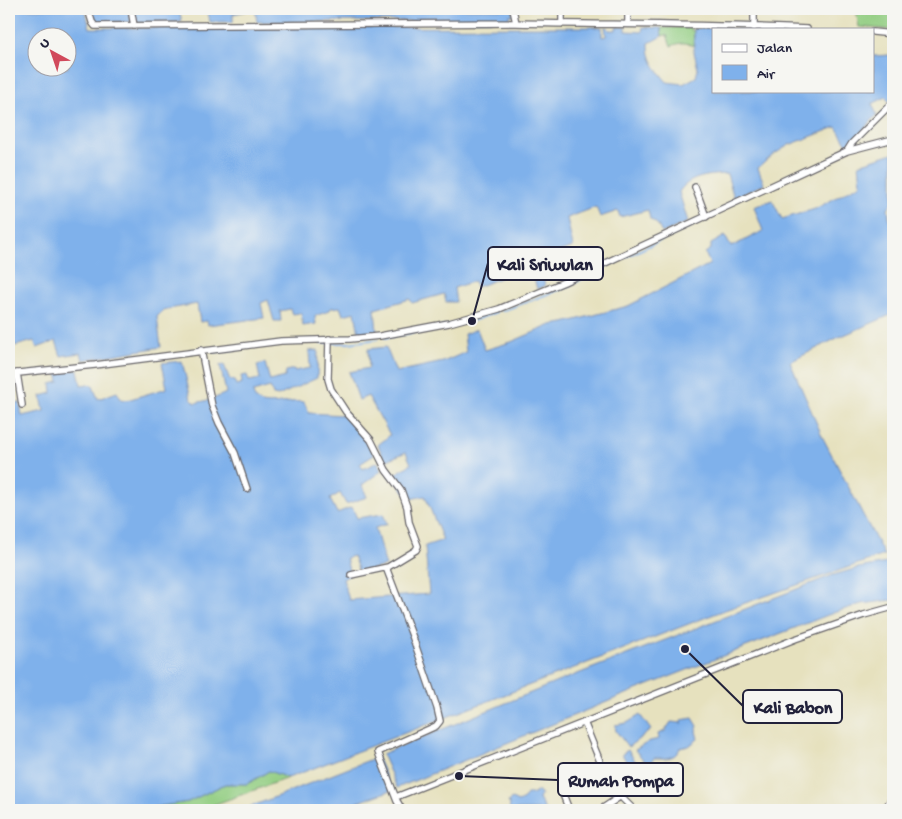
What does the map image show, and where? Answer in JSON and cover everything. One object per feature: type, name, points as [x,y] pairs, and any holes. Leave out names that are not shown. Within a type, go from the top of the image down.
[{"type":"highway","points":[[887,810],[893,800]]},
{"type":"street","points":[[88,9],[95,26],[516,23],[754,28],[754,9]]},
{"type":"street","points":[[131,9],[134,26]]},
{"type":"street","points":[[513,9],[516,23]]},
{"type":"street","points":[[562,9],[562,24]]},
{"type":"street","points":[[628,9],[628,24]]},
{"type":"street","points":[[874,32],[893,34]]},
{"type":"street","points":[[847,151],[852,143],[893,102]]},
{"type":"street","points":[[9,374],[281,341],[380,336],[449,323],[499,309],[564,282],[847,151],[893,139]]},
{"type":"street","points":[[695,187],[706,217]]},
{"type":"street","points":[[329,339],[328,379],[331,389],[346,412],[369,437],[386,470],[401,490],[407,507],[409,522],[418,546],[416,550],[388,567],[351,575]]},
{"type":"street","points":[[202,350],[212,406],[235,453],[247,489]]},
{"type":"street","points":[[17,373],[22,406]]},
{"type":"street","points":[[388,567],[387,570],[413,638],[440,721],[436,726],[378,752],[402,810]]},
{"type":"street","points":[[396,797],[795,638],[893,607]]},
{"type":"street","points":[[584,722],[610,786],[634,810]]},
{"type":"street","points":[[569,810],[562,793],[561,784],[601,765]]},
{"type":"street","points":[[600,810],[621,796]]},
{"type":"green space","points":[[842,9],[893,9],[893,30],[859,27],[856,11],[843,12]]},
{"type":"green space","points":[[691,27],[691,30],[694,31],[693,46],[682,43],[671,46],[667,35],[662,36],[661,28]]},
{"type":"green space","points":[[269,771],[288,778],[199,810],[140,810],[188,802],[225,784],[247,784]]},
{"type":"water","points":[[9,9],[85,9],[90,28],[602,27],[602,37],[606,36],[605,27],[608,27],[609,30],[616,30],[616,27],[626,27],[626,31],[642,32],[643,27],[661,28],[662,36],[649,43],[650,54],[657,69],[667,82],[683,84],[696,77],[698,69],[694,52],[694,28],[712,28],[712,92],[874,92],[874,56],[890,55],[894,80],[892,99],[889,103],[886,97],[872,104],[877,115],[848,146],[836,127],[789,145],[773,155],[758,168],[764,184],[734,198],[727,174],[700,177],[688,183],[679,192],[688,222],[662,233],[657,224],[650,219],[648,210],[620,217],[618,211],[600,217],[596,207],[567,218],[573,247],[539,258],[545,286],[537,289],[531,267],[476,287],[474,281],[454,288],[456,302],[446,302],[444,294],[412,303],[410,299],[375,309],[377,332],[359,334],[355,312],[343,315],[340,307],[331,308],[329,311],[315,316],[316,324],[303,326],[301,313],[292,314],[290,309],[280,311],[281,321],[274,321],[268,300],[261,303],[264,318],[208,325],[207,321],[200,322],[197,304],[163,310],[157,317],[161,347],[83,360],[81,353],[61,356],[56,341],[37,348],[34,341],[15,346],[12,337],[9,338]]},
{"type":"water","points":[[92,9],[129,9],[131,22],[98,22]]},
{"type":"water","points":[[134,9],[179,9],[182,22],[139,23],[135,19]]},
{"type":"water","points":[[207,9],[247,9],[247,11],[233,14],[233,22],[210,22]]},
{"type":"water","points":[[255,9],[512,9],[513,15],[509,15],[509,20],[257,22]]},
{"type":"water","points":[[893,153],[893,201],[888,208],[893,226],[893,314],[837,338],[790,362],[823,438],[884,555],[725,610],[288,778],[269,771],[247,784],[225,784],[188,802],[140,810],[9,810],[9,400],[10,404],[20,402],[22,416],[44,411],[41,396],[52,393],[51,384],[59,382],[57,372],[78,370],[81,385],[88,384],[93,386],[98,399],[117,392],[121,399],[127,400],[167,388],[162,363],[182,361],[191,399],[195,403],[213,399],[226,393],[220,365],[224,365],[230,380],[234,380],[236,385],[242,383],[241,376],[247,375],[249,381],[260,379],[257,365],[265,363],[270,381],[285,377],[286,371],[310,368],[309,351],[318,350],[317,378],[278,396],[273,395],[270,387],[253,392],[255,398],[266,404],[304,402],[309,413],[344,415],[368,442],[374,455],[360,464],[363,469],[378,462],[381,471],[362,485],[367,497],[346,504],[340,493],[330,499],[337,513],[352,507],[357,518],[383,514],[387,524],[375,528],[386,566],[359,572],[353,556],[346,558],[350,575],[343,579],[349,600],[429,594],[425,546],[443,540],[425,496],[410,499],[392,476],[411,464],[406,452],[385,461],[378,445],[390,435],[368,396],[359,400],[349,372],[369,368],[368,349],[386,347],[396,372],[443,362],[466,352],[464,334],[477,329],[485,350],[511,342],[551,325],[628,306],[710,264],[705,253],[711,249],[711,244],[725,236],[731,247],[763,231],[754,207],[772,200],[782,219],[815,209],[861,184],[859,164]]},
{"type":"water","points":[[893,562],[893,600],[861,604],[833,613],[641,688],[397,788],[382,754],[562,680],[833,575],[858,568]]},
{"type":"water","points":[[640,715],[651,730],[628,747],[616,731],[615,725],[627,723]]},
{"type":"water","points":[[693,718],[698,726],[696,731],[698,739],[689,746],[680,748],[675,755],[666,758],[654,758],[648,765],[635,750],[650,741],[659,739],[658,734],[665,731],[671,722],[682,723],[681,720]]},
{"type":"water","points":[[628,750],[641,770],[654,783],[653,786],[651,787],[640,780],[626,790],[620,784],[621,780],[632,771],[622,754]]},
{"type":"water","points":[[377,757],[392,790],[336,810],[242,810]]},
{"type":"water","points":[[538,791],[541,795],[539,799],[545,810],[509,810],[510,805],[508,802],[512,799],[518,802],[524,799],[527,794],[534,794]]},
{"type":"waterway","points":[[502,311],[567,287],[602,268],[693,225]]},
{"type":"waterway","points":[[385,338],[472,321],[497,312]]},
{"type":"waterway","points":[[320,343],[349,343],[378,339]]},
{"type":"waterway","points":[[214,352],[236,349]]},
{"type":"place","name":"Kali Sriwulan","points":[[472,321]]},
{"type":"place","name":"Kali Babon","points":[[685,649]]},
{"type":"place","name":"Rumah Pompa","points":[[459,776]]}]
